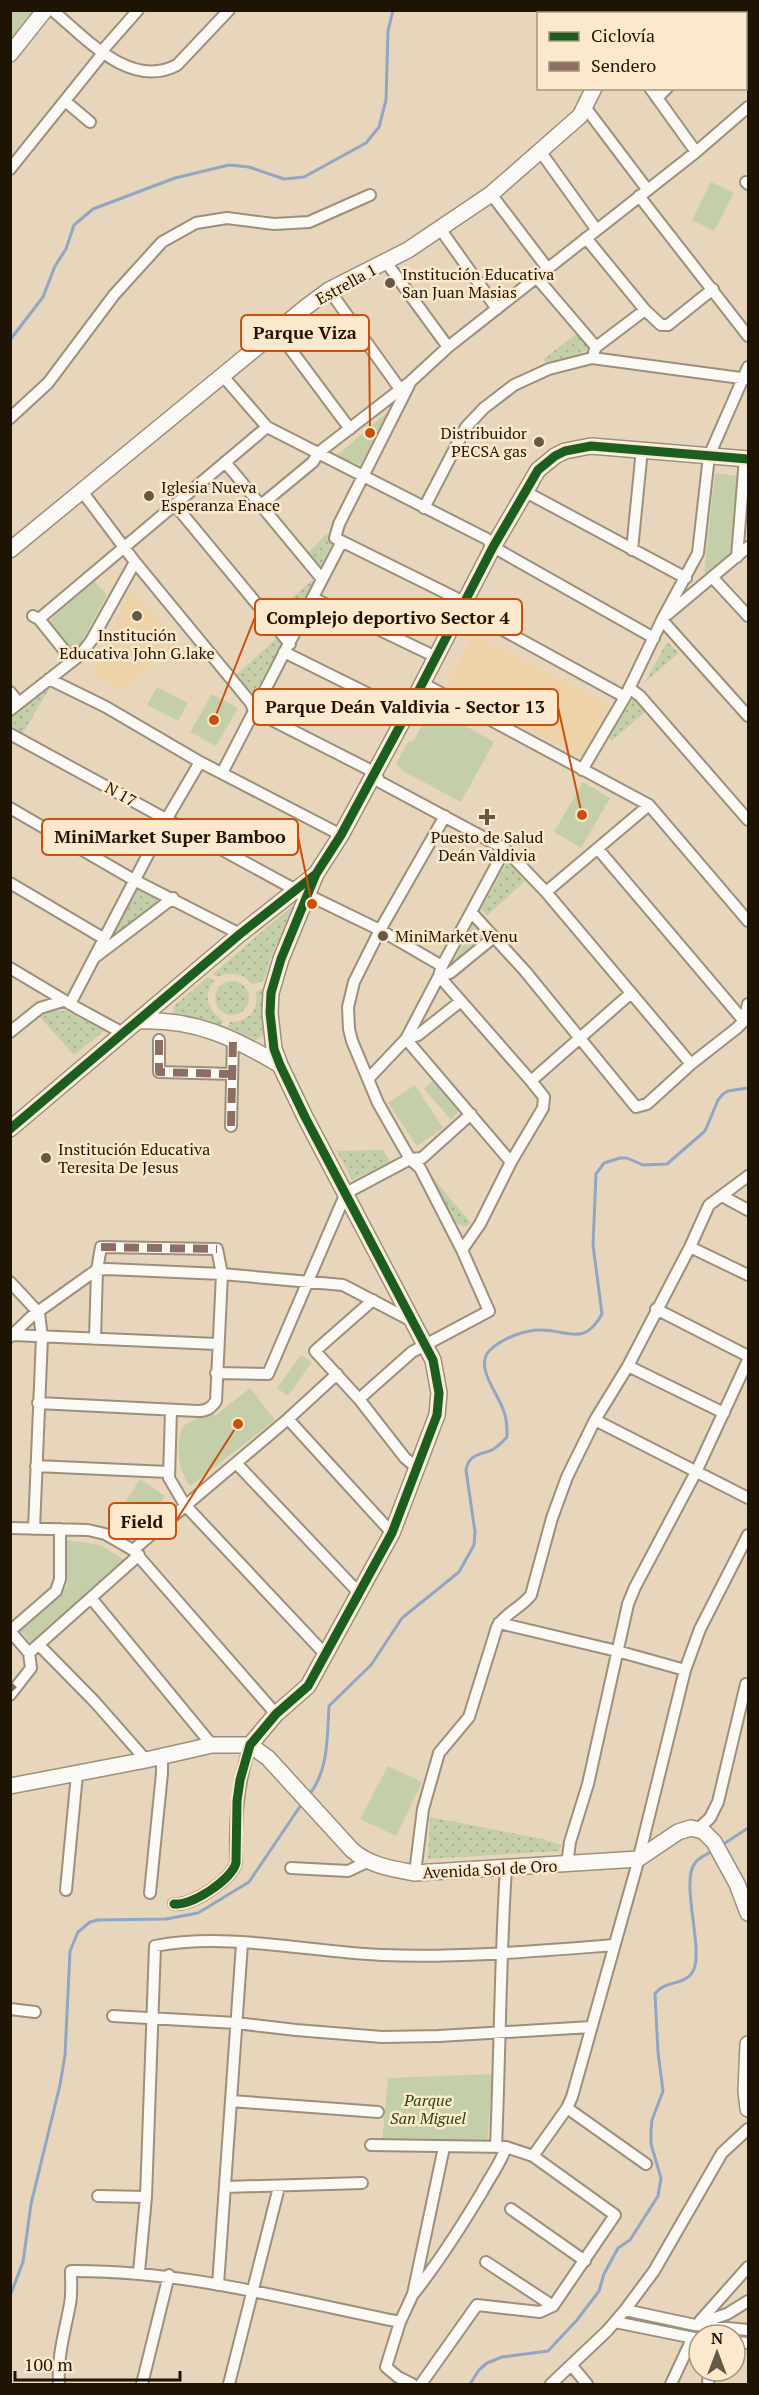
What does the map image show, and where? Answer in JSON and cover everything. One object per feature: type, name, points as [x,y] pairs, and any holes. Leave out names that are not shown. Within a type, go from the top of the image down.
[{"type":"street","points":[[10,54],[45,10]]},
{"type":"street","points":[[52,10],[117,63],[135,70],[154,72],[169,69],[189,54],[229,10]]},
{"type":"street","points":[[10,169],[100,57],[102,51],[138,10]]},
{"type":"street","name":"Estrella 1","points":[[10,550],[222,375],[330,290],[386,262],[441,230],[491,194],[580,116],[593,90]]},
{"type":"street","points":[[651,90],[696,152]]},
{"type":"street","points":[[657,98],[665,90]]},
{"type":"street","points":[[65,101],[90,122]]},
{"type":"street","points":[[585,107],[643,192],[748,336]]},
{"type":"street","points":[[261,505],[313,462],[318,453],[410,382],[448,347],[748,109]]},
{"type":"street","points":[[540,151],[596,230]]},
{"type":"street","points":[[491,194],[548,269]]},
{"type":"street","points":[[10,418],[48,383],[114,295],[162,243],[196,223],[227,218],[274,224],[309,222],[370,195]]},
{"type":"street","points":[[441,230],[497,309]]},
{"type":"street","points":[[586,238],[645,310],[662,325],[668,325],[713,289]]},
{"type":"street","points":[[386,262],[448,347]]},
{"type":"street","points":[[537,278],[596,347]]},
{"type":"street","points":[[330,290],[400,389]]},
{"type":"street","points":[[592,358],[596,347],[645,310]]},
{"type":"street","points":[[277,331],[350,429]]},
{"type":"street","points":[[424,508],[466,427],[484,408],[514,385],[535,374],[592,358],[746,379]]},
{"type":"street","points":[[582,770],[627,692],[699,553],[709,456],[746,379],[748,367]]},
{"type":"street","points":[[222,375],[267,427],[487,539],[493,547],[654,638]]},
{"type":"street","points":[[410,382],[335,532],[335,538],[341,543],[458,599],[461,607],[627,692],[640,696],[748,820]]},
{"type":"street","points":[[72,660],[36,617],[124,548],[267,427]]},
{"type":"street","points":[[10,1129],[240,934],[301,892],[316,874],[341,835],[493,547],[538,470],[565,451],[591,447],[642,449],[747,459],[743,536],[737,557]]},
{"type":"street","points":[[632,549],[642,449]]},
{"type":"street","points":[[225,462],[322,579]]},
{"type":"street","points":[[81,490],[135,562],[251,703],[254,711],[374,772],[380,782],[505,849],[546,892],[691,1064]]},
{"type":"street","points":[[524,491],[686,578]]},
{"type":"street","points":[[175,505],[287,648],[407,713]]},
{"type":"street","points":[[222,773],[341,543]]},
{"type":"street","points":[[663,619],[748,547]]},
{"type":"street","points":[[10,692],[15,707],[80,655],[92,641],[135,562]]},
{"type":"street","points":[[713,578],[748,616]]},
{"type":"street","points":[[313,598],[436,657]]},
{"type":"street","points":[[663,619],[748,716]]},
{"type":"street","points":[[49,679],[106,708],[200,762],[341,835]]},
{"type":"street","points":[[422,683],[649,805],[748,921]]},
{"type":"street","name":"N 17","points":[[10,734],[301,892],[380,930],[441,971],[461,1000],[544,1097],[543,1108],[511,1162],[480,1224],[462,1250]]},
{"type":"street","points":[[10,1032],[40,1008],[66,1002],[92,960],[166,820],[200,762]]},
{"type":"street","points":[[546,892],[649,805]]},
{"type":"street","points":[[10,808],[134,880],[240,934]]},
{"type":"street","points":[[359,1399],[412,1352],[489,1311],[462,1250],[420,1168],[410,1160],[378,1103],[349,1029],[348,1007],[354,981],[380,930],[445,816]]},
{"type":"street","points":[[369,1078],[406,1038],[505,849]]},
{"type":"street","points":[[598,849],[744,1021]]},
{"type":"street","points":[[10,883],[103,938]]},
{"type":"street","points":[[174,1904],[186,1904],[222,1882],[234,1870],[237,1801],[250,1745],[276,1714],[308,1686],[392,1533],[437,1415],[436,1371],[425,1345],[280,1065],[272,1036],[271,993],[301,892]]},
{"type":"street","points":[[92,960],[173,898]]},
{"type":"street","points":[[472,913],[636,1107],[647,1104],[744,1021],[748,1004]]},
{"type":"street","points":[[441,971],[450,973],[494,937]]},
{"type":"street","points":[[10,968],[123,1033]]},
{"type":"street","points":[[531,1081],[630,994]]},
{"type":"street","points":[[406,1038],[418,1035],[461,1000]]},
{"type":"street","points":[[139,1021],[163,1020],[205,1028],[233,1039],[280,1065]]},
{"type":"street","points":[[406,1038],[511,1162]]},
{"type":"street","points":[[231,1126],[233,1039]]},
{"type":"street","points":[[159,1040],[159,1072],[232,1074]]},
{"type":"street","points":[[216,1373],[268,1374],[346,1193],[410,1160],[422,1158],[471,1114]]},
{"type":"street","points":[[416,1873],[423,1809],[439,1753],[469,1717],[499,1623],[503,1617],[525,1603],[531,1595],[552,1518],[567,1477],[595,1420],[628,1366],[690,1247],[709,1204],[748,1176]]},
{"type":"street","points":[[722,1196],[748,1210]]},
{"type":"street","points":[[38,1403],[204,1411],[213,1406],[216,1401],[222,1274],[218,1249],[101,1247],[97,1270],[95,1339]]},
{"type":"street","points":[[690,1247],[748,1275]]},
{"type":"street","points":[[12,1336],[32,1316],[97,1270],[222,1274],[344,1285],[413,1322]]},
{"type":"street","points":[[10,1282],[39,1313],[42,1337],[34,1529]]},
{"type":"street","points":[[373,1299],[315,1351],[359,1399],[405,1458],[417,1468]]},
{"type":"street","points":[[567,1864],[570,1842],[588,1784],[628,1604],[696,1472],[748,1358],[656,1309]]},
{"type":"street","points":[[12,1336],[217,1344]]},
{"type":"street","points":[[628,1366],[724,1413]]},
{"type":"street","points":[[29,1653],[91,1598],[185,1505],[288,1419],[337,1374]]},
{"type":"street","points":[[171,1410],[168,1472],[174,1488],[185,1505],[325,1654]]},
{"type":"street","points":[[288,1419],[392,1533]]},
{"type":"street","points":[[595,1420],[748,1498]]},
{"type":"street","points":[[236,1463],[359,1593]]},
{"type":"street","points":[[36,1467],[168,1472]]},
{"type":"street","points":[[10,1528],[88,1530],[105,1534],[136,1552],[276,1714]]},
{"type":"street","points":[[12,1690],[31,1668],[29,1653],[10,1631],[56,1591],[60,1579],[60,1529]]},
{"type":"street","points":[[533,2156],[567,2108],[638,1859],[685,1670],[700,1629],[748,1535]]},
{"type":"street","points":[[91,1598],[212,1744]]},
{"type":"street","points":[[499,1623],[685,1670]]},
{"type":"street","points":[[39,1645],[95,1702],[146,1760]]},
{"type":"street","points":[[746,1684],[718,1802],[703,1832],[736,1884],[748,1913]]},
{"type":"street","points":[[10,1786],[162,1757],[212,1744],[250,1745]]},
{"type":"street","name":"Avenida Sol de Oro","points":[[250,1745],[268,1758],[337,1835],[359,1856],[388,1868],[416,1873],[638,1859],[678,1832],[691,1828],[703,1832]]},
{"type":"street","points":[[150,1893],[162,1757]]},
{"type":"street","points":[[66,1890],[77,1774]]},
{"type":"street","points":[[291,1868],[348,1871],[369,1861]]},
{"type":"street","points":[[413,2294],[431,2272],[467,2217],[502,2158],[500,1953],[506,1868]]},
{"type":"street","points":[[139,2272],[146,2197],[155,1946],[197,1941],[381,1955],[500,1953],[614,1945]]},
{"type":"street","points":[[218,2285],[242,1944]]},
{"type":"street","points":[[10,2009],[35,2012]]},
{"type":"street","points":[[112,2016],[236,2023],[382,2037],[591,2027]]},
{"type":"street","points":[[748,2044],[746,2091],[748,2109]]},
{"type":"street","points":[[231,2101],[378,2112]]},
{"type":"street","points":[[567,2108],[646,2164]]},
{"type":"street","points":[[551,2385],[625,2310],[654,2271],[722,2153],[748,2129]]},
{"type":"street","points":[[371,2145],[501,2147],[533,2156],[615,2215],[553,2306],[540,2312],[477,2305],[421,2385]]},
{"type":"street","points":[[412,2385],[386,2367],[400,2322],[413,2294],[444,2147]]},
{"type":"street","points":[[225,2187],[279,2187],[362,2182]]},
{"type":"street","points":[[229,2385],[279,2187]]},
{"type":"street","points":[[98,2196],[146,2197]]},
{"type":"street","points":[[511,2209],[585,2261]]},
{"type":"street","points":[[486,2262],[553,2306]]},
{"type":"street","points":[[697,2323],[748,2267]]},
{"type":"street","points":[[59,2385],[58,2369],[70,2302],[71,2271],[139,2272],[169,2276],[254,2290],[400,2322]]},
{"type":"street","points":[[142,2385],[169,2276]]},
{"type":"street","points":[[701,2323],[727,2314],[748,2301]]},
{"type":"street","points":[[625,2310],[687,2323]]},
{"type":"street","points":[[615,2322],[687,2339]]},
{"type":"street","points":[[671,2385],[687,2358]]},
{"type":"street","points":[[572,2366],[587,2385]]},
{"type":"shaded area","name":"Institución Educativa John G.lake","points":[[131,590],[179,642],[123,690],[92,675]]},
{"type":"shaded area","points":[[473,634],[609,704],[582,757],[445,687]]},
{"type":"green space","points":[[11,11],[41,11],[11,45]]},
{"type":"green space","points":[[711,182],[734,193],[714,231],[692,220]]},
{"type":"green space","points":[[578,333],[589,348],[580,354],[546,362],[543,359]]},
{"type":"green space","points":[[389,411],[360,465],[336,456]]},
{"type":"green space","points":[[715,473],[738,476],[732,555],[708,574],[704,572]]},
{"type":"green space","points":[[326,534],[333,541],[320,568],[308,553]]},
{"type":"green space","points":[[313,580],[316,583],[289,633],[272,614]]},
{"type":"green space","points":[[94,581],[107,595],[77,650],[72,650],[50,623],[51,619]]},
{"type":"green space","points":[[276,639],[282,643],[254,694],[236,675]]},
{"type":"green space","points":[[667,642],[679,653],[645,682]]},
{"type":"green space","points":[[157,687],[188,703],[178,721],[147,705]]},
{"type":"green space","points":[[46,688],[49,689],[23,733],[11,727],[11,718]]},
{"type":"green space","points":[[212,694],[238,708],[216,746],[190,732]]},
{"type":"green space","points":[[633,699],[646,711],[612,741],[609,737]]},
{"type":"green space","points":[[432,707],[494,742],[461,802],[403,771],[396,764],[408,742],[414,740]]},
{"type":"green space","points":[[583,782],[610,798],[581,848],[554,832]]},
{"type":"green space","points":[[508,861],[525,881],[487,916],[481,909]]},
{"type":"green space","points":[[138,889],[161,900],[114,938],[112,936]]},
{"type":"green space","points":[[292,906],[294,907],[271,957],[264,980],[253,985],[236,974],[217,977],[213,974]]},
{"type":"green space","points":[[473,924],[485,936],[453,963]]},
{"type":"green space","points":[[208,977],[214,981],[208,992],[209,1003],[214,1013],[223,1021],[222,1025],[202,1019],[173,1015],[174,1006]]},
{"type":"green space","points":[[232,981],[244,986],[249,998],[244,1010],[232,1015],[220,1010],[215,998],[220,986]]},
{"type":"green space","points":[[264,988],[263,1036],[255,1040],[228,1027],[230,1022],[242,1020],[251,1014],[256,1004],[256,992]]},
{"type":"green space","points":[[52,1011],[66,1011],[104,1031],[74,1055],[39,1016]]},
{"type":"green space","points":[[433,1081],[459,1111],[451,1120],[424,1089]]},
{"type":"green space","points":[[415,1085],[443,1128],[417,1146],[388,1103]]},
{"type":"green space","points":[[383,1150],[390,1162],[352,1180],[337,1151]]},
{"type":"green space","points":[[428,1172],[471,1223],[465,1227],[457,1224]]},
{"type":"green space","points":[[301,1355],[312,1362],[288,1396],[277,1388]]},
{"type":"green space","points":[[250,1388],[275,1420],[190,1486],[183,1473],[179,1457],[179,1441],[183,1426],[206,1414],[216,1415]]},
{"type":"green space","points":[[140,1479],[165,1496],[136,1539],[123,1535],[113,1521]]},
{"type":"green space","points":[[65,1540],[101,1545],[124,1560],[31,1643],[20,1630],[61,1595],[67,1586]]},
{"type":"green space","points":[[388,1766],[422,1782],[396,1836],[360,1819]]},
{"type":"green space","points":[[430,1817],[542,1839],[561,1845],[559,1851],[428,1859]]},
{"type":"green space","name":"Parque San Miguel","points":[[493,2074],[487,2142],[382,2143],[388,2078]]},
{"type":"waterway","points":[[10,340],[43,297],[55,266],[66,249],[74,225],[93,209],[175,178],[229,165],[249,167],[284,179],[304,177],[366,143],[379,127],[386,100],[388,31],[393,10]]},
{"type":"waterway","points":[[309,1795],[316,1785],[324,1764],[329,1706],[371,1665],[402,1618],[459,1572],[474,1545],[475,1532],[467,1465],[472,1458],[494,1449],[507,1437],[504,1412],[488,1379],[484,1364],[486,1356],[501,1342],[528,1331],[582,1334],[589,1330],[602,1314],[593,1245],[596,1174],[604,1163],[620,1158],[627,1158],[643,1165],[667,1164],[705,1131],[718,1100],[723,1094],[748,1088]]},
{"type":"waterway","points":[[10,2296],[23,2262],[31,2204],[60,2085],[65,2055],[70,1951],[78,1932],[90,1922],[98,1920],[166,1919],[198,1913],[249,1882],[303,1802]]},
{"type":"waterway","points":[[722,1845],[748,1828]]},
{"type":"waterway","points":[[470,2384],[479,2370],[487,2363],[502,2357],[548,2351],[577,2320],[599,2291],[604,2274],[618,2248],[630,2240],[658,2196],[661,2178],[651,2144],[651,2130],[652,2120],[663,2091],[655,1994],[664,1986],[688,1977],[695,1966],[696,1942],[690,1896],[691,1871],[701,1857],[714,1850]]},
{"type":"marked path","points":[[231,1126],[233,1039]]},
{"type":"marked path","points":[[159,1040],[159,1072],[232,1074]]},
{"type":"marked path","points":[[101,1247],[217,1249]]},
{"type":"marked path","points":[[10,1686],[14,1690]]},
{"type":"cycle path","points":[[10,1129],[240,934],[316,874],[341,835],[493,547],[538,470],[565,451],[591,446],[748,459]]},
{"type":"cycle path","points":[[174,1904],[191,1901],[210,1891],[233,1870],[236,1863],[237,1801],[240,1780],[250,1745],[276,1714],[308,1686],[392,1533],[437,1415],[439,1393],[433,1360],[305,1117],[274,1049],[270,1013],[271,993],[281,959],[316,874]]},
{"type":"place","name":"Institución Educativa San Juan Masias","points":[[390,283]]},
{"type":"place","name":"Parque Viza","points":[[370,433]]},
{"type":"place","name":"Distribuidor PECSA gas","points":[[539,442]]},
{"type":"place","name":"Iglesia Nueva Esperanza Enace","points":[[149,496]]},
{"type":"place","name":"Institución Educativa John G.lake","points":[[137,616]]},
{"type":"place","name":"Complejo deportivo Sector 4","points":[[214,720]]},
{"type":"place","name":"Parque Deán Valdivia - Sector 13","points":[[582,815]]},
{"type":"place","name":"Puesto de Salud Deán Valdivia","points":[[487,817]]},
{"type":"place","name":"MiniMarket Super Bamboo","points":[[312,904]]},
{"type":"place","name":"MiniMarket Venu","points":[[383,936]]},
{"type":"place","name":"Institución Educativa Teresita De Jesus","points":[[46,1158]]},
{"type":"place","name":"Field","points":[[238,1424]]}]
